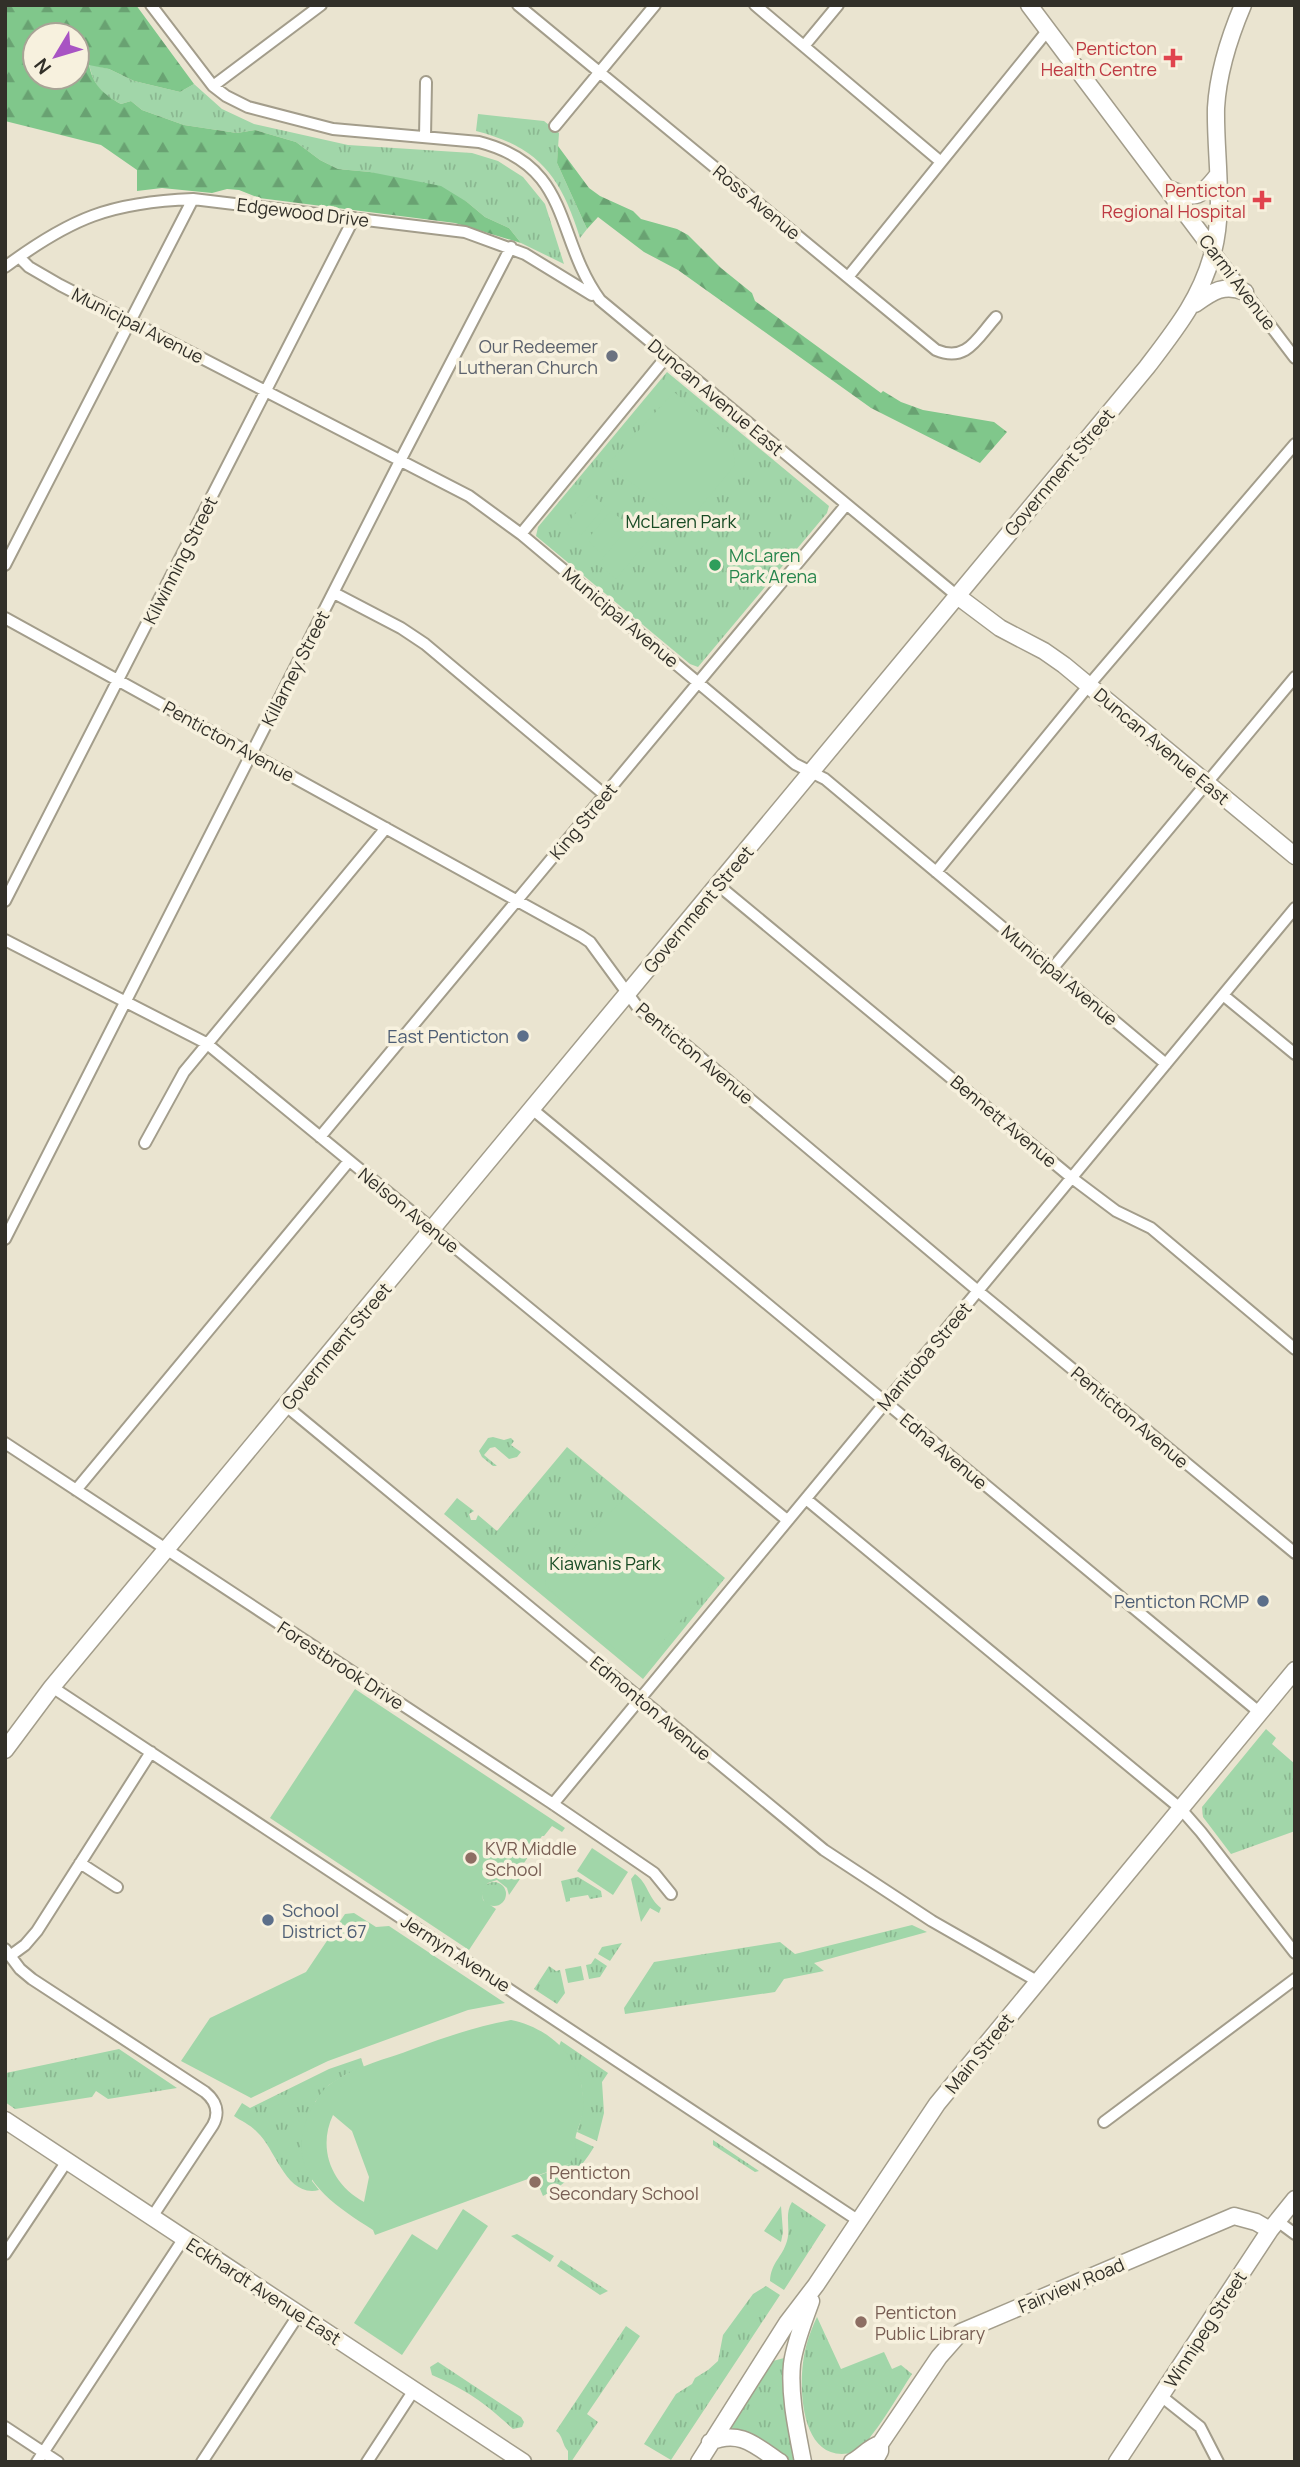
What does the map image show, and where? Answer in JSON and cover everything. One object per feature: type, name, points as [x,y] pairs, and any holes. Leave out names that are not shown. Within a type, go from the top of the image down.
[{"type":"street","name":"Duncan Avenue East","points":[[151,5],[213,86],[248,107],[351,132],[470,140],[496,146],[523,160],[537,173],[558,205],[580,270],[600,300],[956,595],[1000,628],[1044,651],[1089,685],[1295,856]]},
{"type":"street","points":[[213,86],[321,5]]},
{"type":"street","name":"Ross Avenue","points":[[518,5],[936,350],[949,355],[964,352],[996,317]]},
{"type":"street","points":[[555,126],[655,5]]},
{"type":"street","points":[[755,5],[941,162]]},
{"type":"street","points":[[804,46],[838,5]]},
{"type":"street","name":"Carmi Avenue","points":[[1029,5],[1295,358]]},
{"type":"street","name":"Government Street","points":[[5,1750],[52,1688],[1147,367],[1193,306],[1204,282],[1218,226],[1216,106],[1221,67],[1243,5]]},
{"type":"street","points":[[848,277],[1048,30]]},
{"type":"street","points":[[425,137],[426,82]]},
{"type":"street","points":[[1166,187],[1186,197],[1193,197],[1208,188],[1217,176]]},
{"type":"street","points":[[5,565],[193,199]]},
{"type":"street","name":"Edgewood Drive","points":[[5,267],[45,238],[100,213],[147,202],[193,199],[454,230],[479,236],[537,260],[600,300]]},
{"type":"street","name":"Kilwinning Street","points":[[5,901],[354,218]]},
{"type":"street","name":"Killarney Street","points":[[5,1238],[511,247]]},
{"type":"street","name":"Municipal Avenue","points":[[19,257],[40,273],[469,496],[521,534],[795,764],[825,779],[1166,1064]]},
{"type":"street","points":[[1193,306],[1217,289],[1230,287],[1245,292]]},
{"type":"street","points":[[521,534],[667,356]]},
{"type":"street","points":[[936,872],[1089,685],[1295,444]]},
{"type":"street","name":"King Street","points":[[320,1137],[846,505]]},
{"type":"street","points":[[334,593],[401,628],[425,644],[605,794]]},
{"type":"street","name":"Penticton Avenue","points":[[5,618],[585,939],[639,1009],[687,1046],[1295,1553]]},
{"type":"street","points":[[1052,970],[1295,677]]},
{"type":"street","points":[[145,1143],[184,1072],[206,1043],[386,828]]},
{"type":"street","name":"Bennett Avenue","points":[[718,885],[1072,1178],[1116,1211],[1150,1228],[1295,1349]]},
{"type":"street","name":"Manitoba Street","points":[[553,1804],[1295,908]]},
{"type":"street","name":"Nelson Avenue","points":[[5,940],[206,1043],[787,1520]]},
{"type":"street","points":[[1223,995],[1295,1054]]},
{"type":"street","name":"Edna Avenue","points":[[532,1109],[1259,1712]]},
{"type":"street","points":[[76,1490],[349,1161]]},
{"type":"street","name":"Edmonton Avenue","points":[[286,1406],[824,1850],[932,1920],[1037,1982]]},
{"type":"street","name":"Forestbrook Drive","points":[[5,1443],[553,1804],[654,1873],[671,1894]]},
{"type":"street","points":[[806,1499],[1180,1808],[1294,1950]]},
{"type":"street","name":"Main Street","points":[[698,2462],[787,2323],[816,2285],[937,2104],[1295,1670]]},
{"type":"street","name":"Jermyn Avenue","points":[[52,1688],[859,2221]]},
{"type":"street","points":[[151,1752],[32,1938],[8,1952],[32,1979],[205,2092],[215,2105],[217,2115],[213,2125],[152,2217]]},
{"type":"street","points":[[80,1863],[117,1887]]},
{"type":"street","points":[[1104,2122],[1295,1979]]},
{"type":"street","name":"Eckhardt Avenue East","points":[[5,2120],[523,2462]]},
{"type":"street","points":[[5,2254],[67,2161]]},
{"type":"street","name":"Winnipeg Street","points":[[1117,2462],[1273,2225],[1294,2206]]},
{"type":"street","name":"Fairview Road","points":[[880,2444],[939,2357],[961,2332],[1234,2216],[1273,2225]]},
{"type":"street","points":[[1273,2225],[1295,2234]]},
{"type":"street","points":[[40,2457],[184,2238]]},
{"type":"street","points":[[803,2462],[792,2396],[792,2362],[816,2285]]},
{"type":"street","points":[[202,2462],[299,2314]]},
{"type":"street","points":[[367,2462],[414,2390]]},
{"type":"street","points":[[1161,2396],[1200,2427],[1218,2462]]},
{"type":"street","points":[[5,2427],[40,2457],[58,2462]]},
{"type":"street","points":[[710,2442],[720,2437],[736,2437],[746,2440],[780,2462]]},
{"type":"street","points":[[852,2462],[861,2458],[873,2446],[880,2444],[880,2451],[874,2462]]},
{"type":"green space","points":[[5,5],[136,5],[194,84],[180,92],[134,81],[109,69],[91,65],[91,21],[21,21],[21,91],[91,91],[91,72],[104,93],[121,104],[131,101],[142,110],[184,125],[237,133],[255,130],[296,142],[320,160],[338,169],[370,172],[441,186],[485,217],[509,228],[521,243],[455,223],[259,198],[239,190],[227,189],[212,193],[162,188],[137,191],[137,170],[101,145],[5,121]]},
{"type":"green space","points":[[91,64],[109,69],[134,81],[180,92],[194,84],[222,109],[254,124],[348,145],[472,153],[498,161],[523,177],[545,204],[564,264],[521,243],[509,228],[485,217],[467,202],[370,172],[338,169],[320,160],[296,142],[255,130],[237,133],[184,125],[142,110],[131,101],[121,104],[99,88],[93,78]]},
{"type":"green space","points":[[478,114],[544,121],[559,133],[557,163],[587,229],[580,238],[565,198],[544,168],[516,146],[476,131]]},
{"type":"green space","points":[[558,146],[589,188],[633,211],[641,219],[677,229],[688,235],[721,268],[752,293],[755,301],[881,393],[883,391],[901,402],[923,410],[994,422],[1007,432],[980,463],[871,408],[678,270],[644,252],[598,217],[587,229],[557,163]]},
{"type":"green space","name":"McLaren Park","points":[[667,372],[829,506],[827,513],[698,667],[690,664],[536,536],[538,527]]},
{"type":"green space","points":[[674,392],[732,441],[735,465],[687,523],[607,465]]},
{"type":"green space","points":[[591,494],[605,506],[581,535],[567,524]]},
{"type":"green space","points":[[611,511],[625,522],[600,552],[587,540]]},
{"type":"green space","points":[[636,518],[654,533],[616,579],[598,564]]},
{"type":"green space","points":[[488,1438],[504,1440],[511,1438],[514,1441],[511,1445],[521,1452],[517,1457],[509,1459],[495,1447],[490,1448],[484,1455],[497,1466],[493,1466],[479,1451]]},
{"type":"green space","name":"Kiawanis Park","points":[[567,1447],[725,1578],[643,1679],[444,1514],[457,1498],[474,1511],[469,1514],[471,1520],[476,1520],[478,1515],[497,1531]]},
{"type":"green space","points":[[626,1497],[719,1575],[641,1667],[628,1661],[546,1586],[545,1576]]},
{"type":"green space","name":"KVR Middle School","points":[[355,1689],[565,1828],[562,1832],[552,1826],[542,1836],[520,1869],[522,1876],[509,1895],[507,1888],[497,1880],[488,1883],[482,1893],[483,1900],[496,1909],[469,1950],[270,1818]]},
{"type":"green space","points":[[1266,1729],[1276,1738],[1272,1744],[1295,1764],[1295,1831],[1231,1854],[1203,1817],[1202,1807]]},
{"type":"green space","points":[[592,1848],[628,1872],[613,1895],[577,1871]]},
{"type":"green space","points":[[635,1874],[661,1908],[659,1913],[650,1908],[641,1922],[631,1879]]},
{"type":"green space","points":[[578,1877],[601,1891],[602,1897],[590,1899],[588,1895],[570,1898],[570,1901],[566,1902],[561,1881]]},
{"type":"green space","points":[[494,1882],[503,1885],[506,1894],[503,1903],[494,1906],[485,1903],[482,1894],[485,1885]]},
{"type":"green space","points":[[354,1913],[376,1927],[389,1926],[505,2003],[468,2010],[328,2061],[251,2098],[181,2061],[210,2018],[306,1972],[345,1914]]},
{"type":"green space","points":[[912,1925],[927,1932],[814,1963],[824,1971],[784,1979],[775,1992],[625,2014],[624,2008],[654,1962],[780,1942],[795,1954]]},
{"type":"green space","points":[[622,1943],[610,1961],[598,1954],[602,1947]]},
{"type":"green space","points":[[595,1958],[607,1966],[600,1977],[589,1979],[586,1965],[591,1964]]},
{"type":"green space","points":[[549,1966],[556,1971],[560,1970],[565,1993],[557,2004],[534,1989]]},
{"type":"green space","points":[[581,1966],[584,1980],[568,1983],[565,1969]]},
{"type":"green space","points":[[511,2020],[541,2031],[554,2040],[565,2051],[579,2077],[583,2110],[575,2141],[577,2153],[569,2164],[375,2235],[373,2230],[342,2209],[316,2185],[302,2154],[302,2136],[315,2102],[333,2082],[362,2067],[450,2036]],"holes":[[[333,2115],[352,2131],[369,2177],[364,2202],[343,2186],[330,2165],[327,2153],[328,2128]]]},
{"type":"green space","points":[[561,2041],[608,2073],[602,2082],[604,2113],[597,2141],[577,2132],[582,2108],[581,2084],[559,2046]]},
{"type":"green space","points":[[119,2049],[177,2088],[108,2099],[96,2091],[92,2097],[15,2109],[5,2102],[6,2073]]},
{"type":"green space","points":[[361,2058],[364,2067],[329,2085],[315,2102],[312,2181],[319,2190],[308,2191],[298,2187],[290,2180],[257,2132],[234,2116],[242,2103],[250,2108],[329,2069]]},
{"type":"green space","points":[[575,2138],[594,2147],[572,2175],[543,2196],[535,2177],[569,2164]]},
{"type":"green space","points":[[713,2140],[759,2171],[755,2172],[713,2145]]},
{"type":"green space","points":[[792,2202],[826,2225],[784,2290],[770,2281],[772,2269],[787,2241],[788,2212]]},
{"type":"green space","points":[[781,2206],[783,2232],[781,2242],[764,2231]]},
{"type":"green space","points":[[463,2209],[488,2226],[402,2355],[354,2323],[412,2234],[437,2250]]},
{"type":"green space","points":[[517,2234],[554,2256],[550,2262],[511,2236]]},
{"type":"green space","points":[[561,2260],[608,2291],[600,2295],[557,2266]]},
{"type":"green space","points":[[766,2286],[780,2295],[671,2460],[644,2444],[676,2394],[718,2361],[723,2335],[753,2294]]},
{"type":"green space","points":[[817,2317],[841,2369],[884,2352],[892,2369],[901,2365],[912,2374],[877,2428],[855,2452],[837,2454],[824,2449],[814,2438],[808,2424],[802,2392],[803,2363],[808,2339]]},
{"type":"green space","points":[[626,2326],[640,2336],[587,2414],[598,2422],[571,2462],[568,2462],[568,2451],[556,2431]]},
{"type":"green space","points":[[787,2358],[797,2462],[787,2461],[730,2432],[729,2429],[768,2366],[773,2361]]},
{"type":"green space","points":[[438,2362],[521,2417],[524,2422],[522,2427],[513,2429],[475,2398],[432,2375],[430,2367]]},
{"type":"place","name":"Penticton Health Centre","points":[[1173,58]]},
{"type":"place","name":"Penticton Regional Hospital","points":[[1262,200]]},
{"type":"place","name":"Our Redeemer Lutheran Church","points":[[612,356]]},
{"type":"place","name":"McLaren Park Arena","points":[[715,565]]},
{"type":"place","name":"East Penticton","points":[[523,1036]]},
{"type":"place","name":"Penticton RCMP","points":[[1263,1601]]},
{"type":"place","name":"KVR Middle School","points":[[471,1858]]},
{"type":"place","name":"School District 67","points":[[268,1920]]},
{"type":"place","name":"Penticton Secondary School","points":[[535,2182]]},
{"type":"place","name":"Penticton Public Library","points":[[861,2322]]}]
